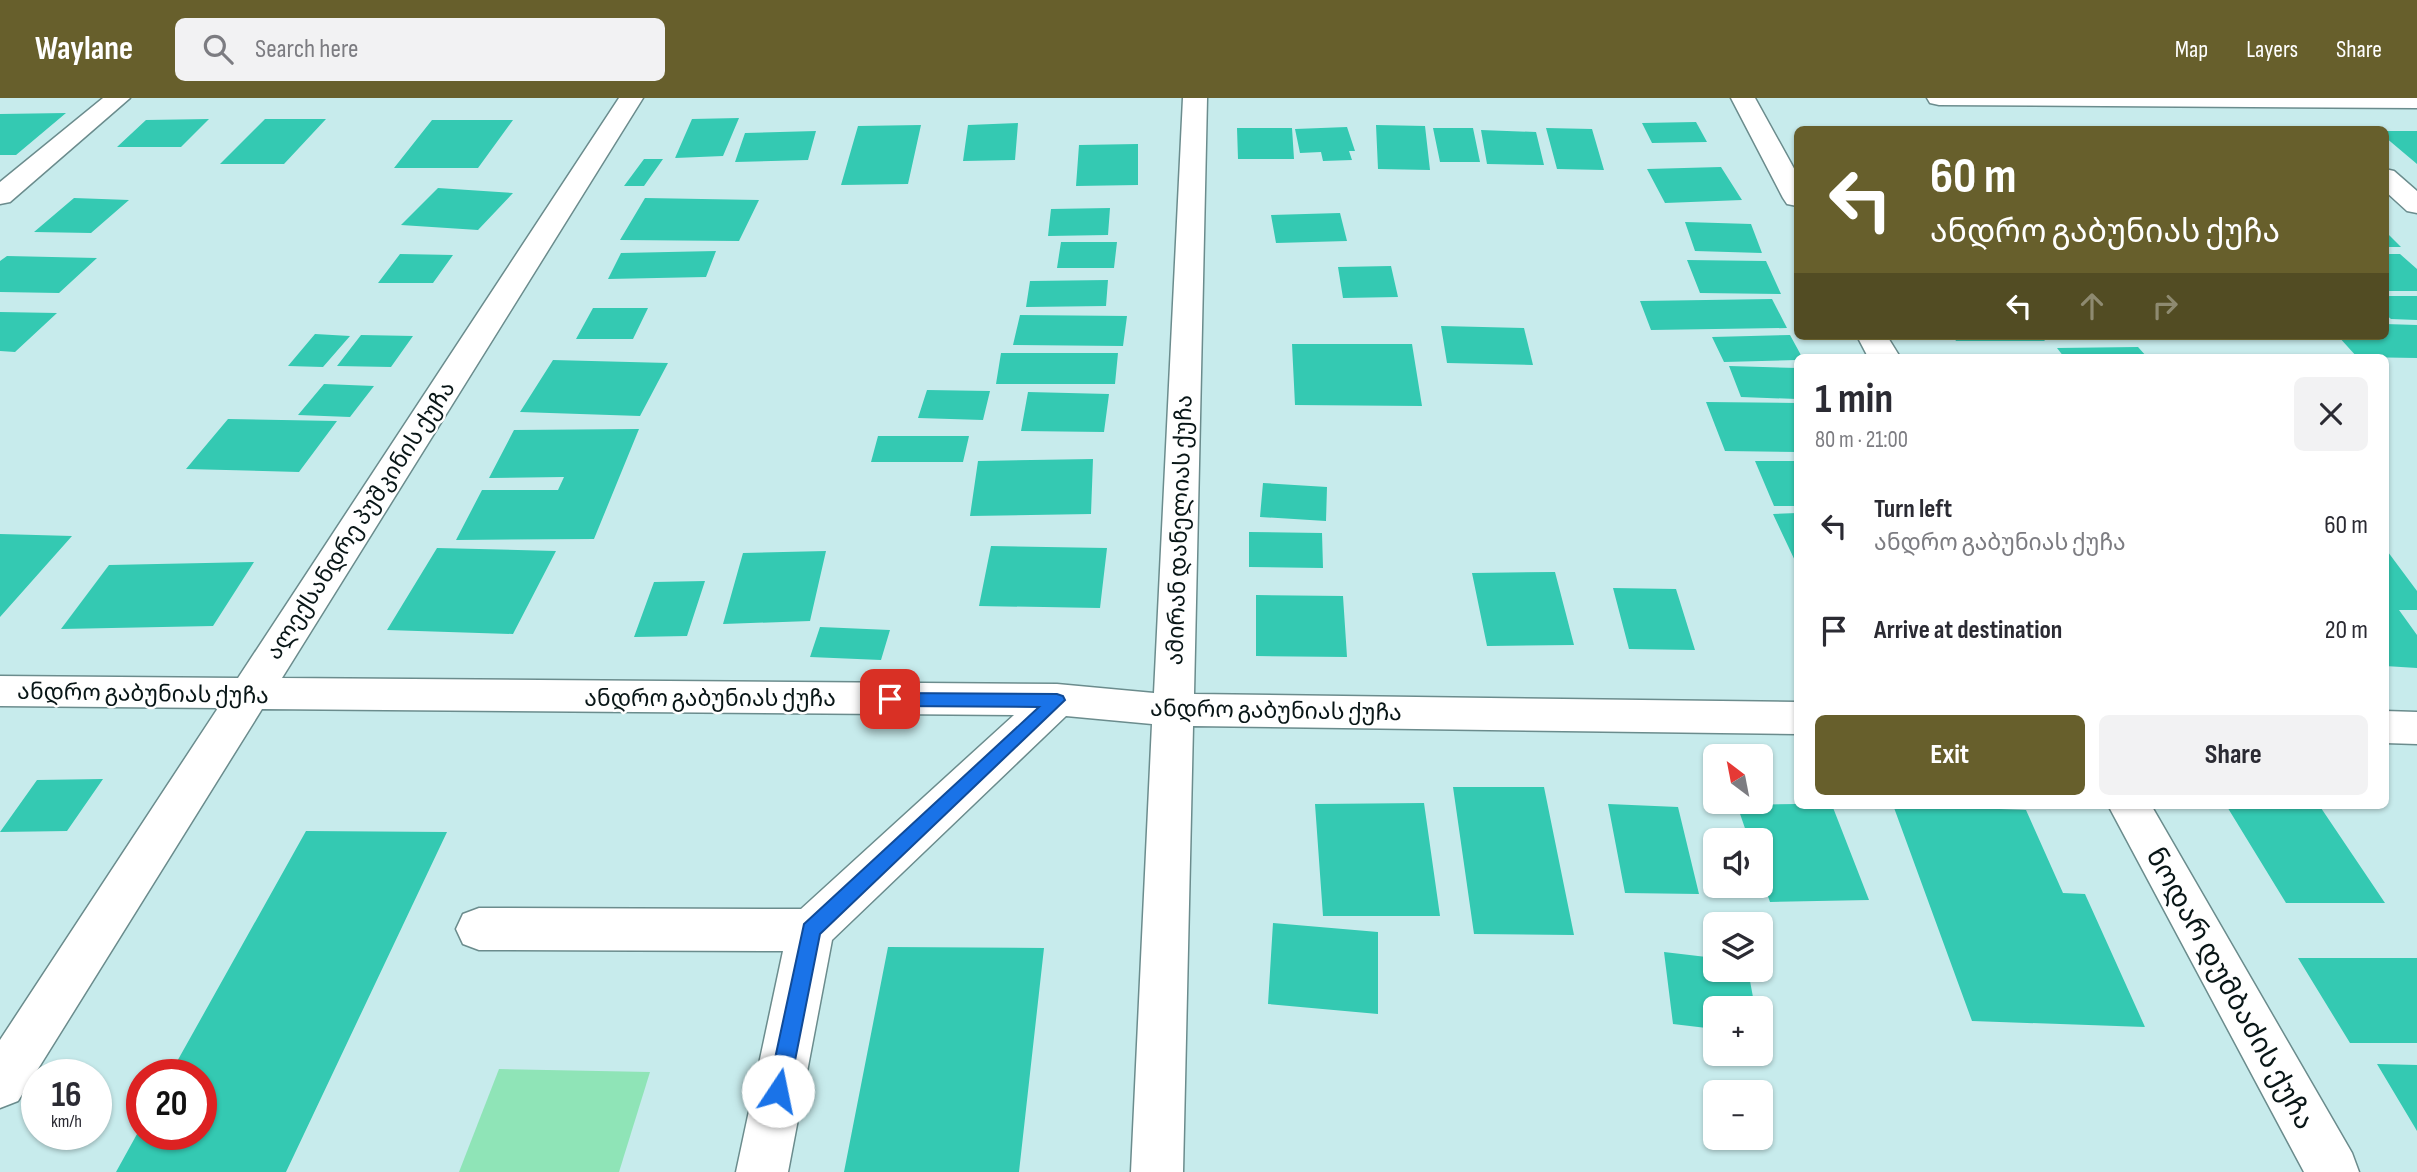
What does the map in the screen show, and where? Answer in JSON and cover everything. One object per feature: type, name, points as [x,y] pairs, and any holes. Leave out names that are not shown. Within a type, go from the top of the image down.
[{"type":"street","points":[[0,196],[118,98]]},
{"type":"street","name":"ალექსანდრე პუშკინის ქუჩა","points":[[0,1084],[631,98]]},
{"type":"street","name":"ამირან დანელიას ქუჩა","points":[[1157,1172],[1195,98]]},
{"type":"street","points":[[1743,98],[1794,192]]},
{"type":"street","points":[[1939,98],[2417,101]]},
{"type":"street","points":[[2295,99],[2322,122]]},
{"type":"street","points":[[2389,180],[2417,205]]},
{"type":"street","name":"ანდრო გაბუნიას ქუჩა","points":[[0,691],[1057,700],[1172,710],[1794,718]]},
{"type":"street","points":[[762,1172],[811,930],[1057,700]]},
{"type":"street","points":[[2389,727],[2417,728]]},
{"type":"street","name":"ნოდარ დუმბაძის ქუჩა","points":[[2131,809],[2333,1172]]},
{"type":"street","points":[[479,929],[811,930]]},
{"type":"green space","points":[[499,1069],[650,1072],[619,1172],[459,1172]]},
{"type":"building","points":[[66,113],[16,155],[0,155],[0,114]]},
{"type":"building","points":[[739,118],[723,156],[675,158],[692,119]]},
{"type":"building","points":[[209,119],[181,147],[117,147],[146,120]]},
{"type":"building","points":[[265,119],[326,119],[284,164],[220,164]]},
{"type":"building","points":[[432,120],[513,120],[478,168],[394,168]]},
{"type":"building","points":[[1696,122],[1707,142],[1652,143],[1642,123]]},
{"type":"building","points":[[1018,123],[1015,160],[963,161],[968,125]]},
{"type":"building","points":[[921,125],[908,184],[841,185],[858,126]]},
{"type":"building","points":[[1376,125],[1425,126],[1430,170],[1378,169]]},
{"type":"building","points":[[1347,127],[1355,151],[1349,151],[1352,160],[1323,161],[1321,152],[1300,153],[1295,129]]},
{"type":"building","points":[[1237,128],[1292,128],[1294,159],[1238,159]]},
{"type":"building","points":[[1433,128],[1473,128],[1480,162],[1440,162]]},
{"type":"building","points":[[1546,128],[1592,129],[1604,170],[1557,169]]},
{"type":"building","points":[[1481,130],[1536,132],[1544,165],[1487,164]]},
{"type":"building","points":[[816,131],[808,160],[735,162],[745,133]]},
{"type":"building","points":[[2389,131],[2417,131],[2417,164],[2389,140]]},
{"type":"building","points":[[1138,144],[1138,185],[1076,186],[1079,145]]},
{"type":"building","points":[[644,159],[663,159],[644,186],[624,186]]},
{"type":"building","points":[[1721,167],[1742,200],[1665,203],[1647,169]]},
{"type":"building","points":[[438,188],[513,193],[478,230],[401,225]]},
{"type":"building","points":[[74,198],[129,200],[91,233],[34,232]]},
{"type":"building","points":[[645,198],[759,200],[739,241],[620,240]]},
{"type":"building","points":[[1110,208],[1108,235],[1048,236],[1051,209]]},
{"type":"building","points":[[1340,213],[1347,241],[1276,243],[1271,215]]},
{"type":"building","points":[[1685,222],[1751,224],[1762,253],[1695,251]]},
{"type":"building","points":[[2389,235],[2401,247],[2389,247]]},
{"type":"building","points":[[1061,242],[1117,242],[1114,268],[1057,268]]},
{"type":"building","points":[[716,251],[706,277],[608,279],[621,253]]},
{"type":"building","points":[[400,254],[453,255],[433,283],[378,283]]},
{"type":"building","points":[[2389,254],[2400,254],[2417,269],[2417,291],[2389,291]]},
{"type":"building","points":[[7,256],[97,258],[59,293],[0,292],[0,261]]},
{"type":"building","points":[[1687,260],[1766,261],[1781,294],[1700,293]]},
{"type":"building","points":[[1391,266],[1398,297],[1343,298],[1338,267]]},
{"type":"building","points":[[1108,280],[1106,306],[1026,307],[1030,281]]},
{"type":"building","points":[[2389,296],[2417,296],[2417,320],[2391,319]]},
{"type":"building","points":[[1772,299],[1787,328],[1651,330],[1640,301]]},
{"type":"building","points":[[593,308],[648,308],[633,339],[576,339]]},
{"type":"building","points":[[0,312],[57,313],[15,352],[0,351]]},
{"type":"building","points":[[1020,315],[1127,316],[1123,346],[1013,345]]},
{"type":"building","points":[[2389,324],[2417,325],[2417,358],[2389,358],[2389,354],[2354,354],[2342,340],[2389,340]]},
{"type":"building","points":[[1441,326],[1524,328],[1533,365],[1447,363]]},
{"type":"building","points":[[315,334],[350,336],[323,367],[288,366]]},
{"type":"building","points":[[361,335],[413,336],[391,367],[337,366]]},
{"type":"building","points":[[1790,335],[1800,354],[1794,354],[1794,360],[1724,362],[1712,337]]},
{"type":"building","points":[[1955,340],[2045,341],[1956,341]]},
{"type":"building","points":[[1292,344],[1412,344],[1422,406],[1295,405]]},
{"type":"building","points":[[2138,347],[2144,354],[2062,354],[2057,348]]},
{"type":"building","points":[[1001,353],[1118,353],[1115,384],[996,384]]},
{"type":"building","points":[[553,360],[668,363],[640,416],[520,412]]},
{"type":"building","points":[[1729,366],[1794,368],[1794,399],[1741,397]]},
{"type":"building","points":[[324,384],[374,386],[350,417],[298,415]]},
{"type":"building","points":[[927,390],[990,391],[983,420],[918,418]]},
{"type":"building","points":[[1028,392],[1109,394],[1104,432],[1021,431]]},
{"type":"building","points":[[1706,402],[1794,403],[1794,452],[1725,451]]},
{"type":"building","points":[[228,419],[337,421],[299,472],[186,469]]},
{"type":"building","points":[[639,429],[594,539],[456,540],[482,490],[558,490],[564,477],[489,478],[514,430]]},
{"type":"building","points":[[878,436],[969,436],[963,462],[871,462]]},
{"type":"building","points":[[1093,459],[1091,514],[970,516],[978,461]]},
{"type":"building","points":[[1755,461],[1794,461],[1794,506],[1774,506]]},
{"type":"building","points":[[1263,483],[1327,487],[1326,521],[1260,517]]},
{"type":"building","points":[[1794,513],[1794,559],[1773,514]]},
{"type":"building","points":[[1249,532],[1322,533],[1323,568],[1249,567]]},
{"type":"building","points":[[0,534],[72,536],[0,617]]},
{"type":"building","points":[[991,546],[1107,548],[1100,608],[979,606]]},
{"type":"building","points":[[437,548],[556,551],[513,634],[387,630]]},
{"type":"building","points":[[826,551],[810,621],[723,624],[743,553]]},
{"type":"building","points":[[2389,553],[2417,591],[2417,610],[2399,610],[2417,635],[2417,668],[2389,666]]},
{"type":"building","points":[[254,562],[213,626],[61,629],[109,565]]},
{"type":"building","points":[[1555,572],[1574,645],[1487,646],[1472,573]]},
{"type":"building","points":[[705,581],[687,636],[634,637],[654,582]]},
{"type":"building","points":[[1613,588],[1676,589],[1695,650],[1629,649]]},
{"type":"building","points":[[1256,595],[1343,596],[1347,657],[1256,656]]},
{"type":"building","points":[[820,627],[890,630],[881,660],[810,657]]},
{"type":"building","points":[[103,779],[67,831],[0,832],[37,780]]},
{"type":"building","points":[[1453,787],[1544,787],[1574,935],[1474,934]]},
{"type":"building","points":[[1424,803],[1440,916],[1323,916],[1315,804]]},
{"type":"building","points":[[1608,804],[1678,807],[1699,894],[1625,893]]},
{"type":"building","points":[[1773,804],[1794,804],[1794,809],[1834,809],[1869,900],[1770,902],[1769,898],[1773,898],[1773,828],[1745,828],[1740,814],[1773,814]]},
{"type":"building","points":[[1894,809],[2026,810],[2063,893],[2085,894],[2145,1027],[1972,1021]]},
{"type":"building","points":[[2228,809],[2322,809],[2385,903],[2286,903]]},
{"type":"building","points":[[306,831],[447,832],[286,1172],[116,1172],[128,1150],[217,1150],[217,1059],[178,1059]]},
{"type":"building","points":[[1273,923],[1378,932],[1378,1014],[1268,1004]]},
{"type":"building","points":[[888,947],[1044,948],[1019,1172],[844,1172]]},
{"type":"building","points":[[1664,952],[1703,957],[1703,982],[1750,982],[1753,996],[1703,996],[1703,1028],[1673,1024]]},
{"type":"building","points":[[2298,958],[2417,958],[2417,1043],[2350,1043]]},
{"type":"building","points":[[2377,1064],[2417,1065],[2417,1131]]},
{"type":"route","points":[[778,1091],[811,930],[1057,700],[890,699]]}]
